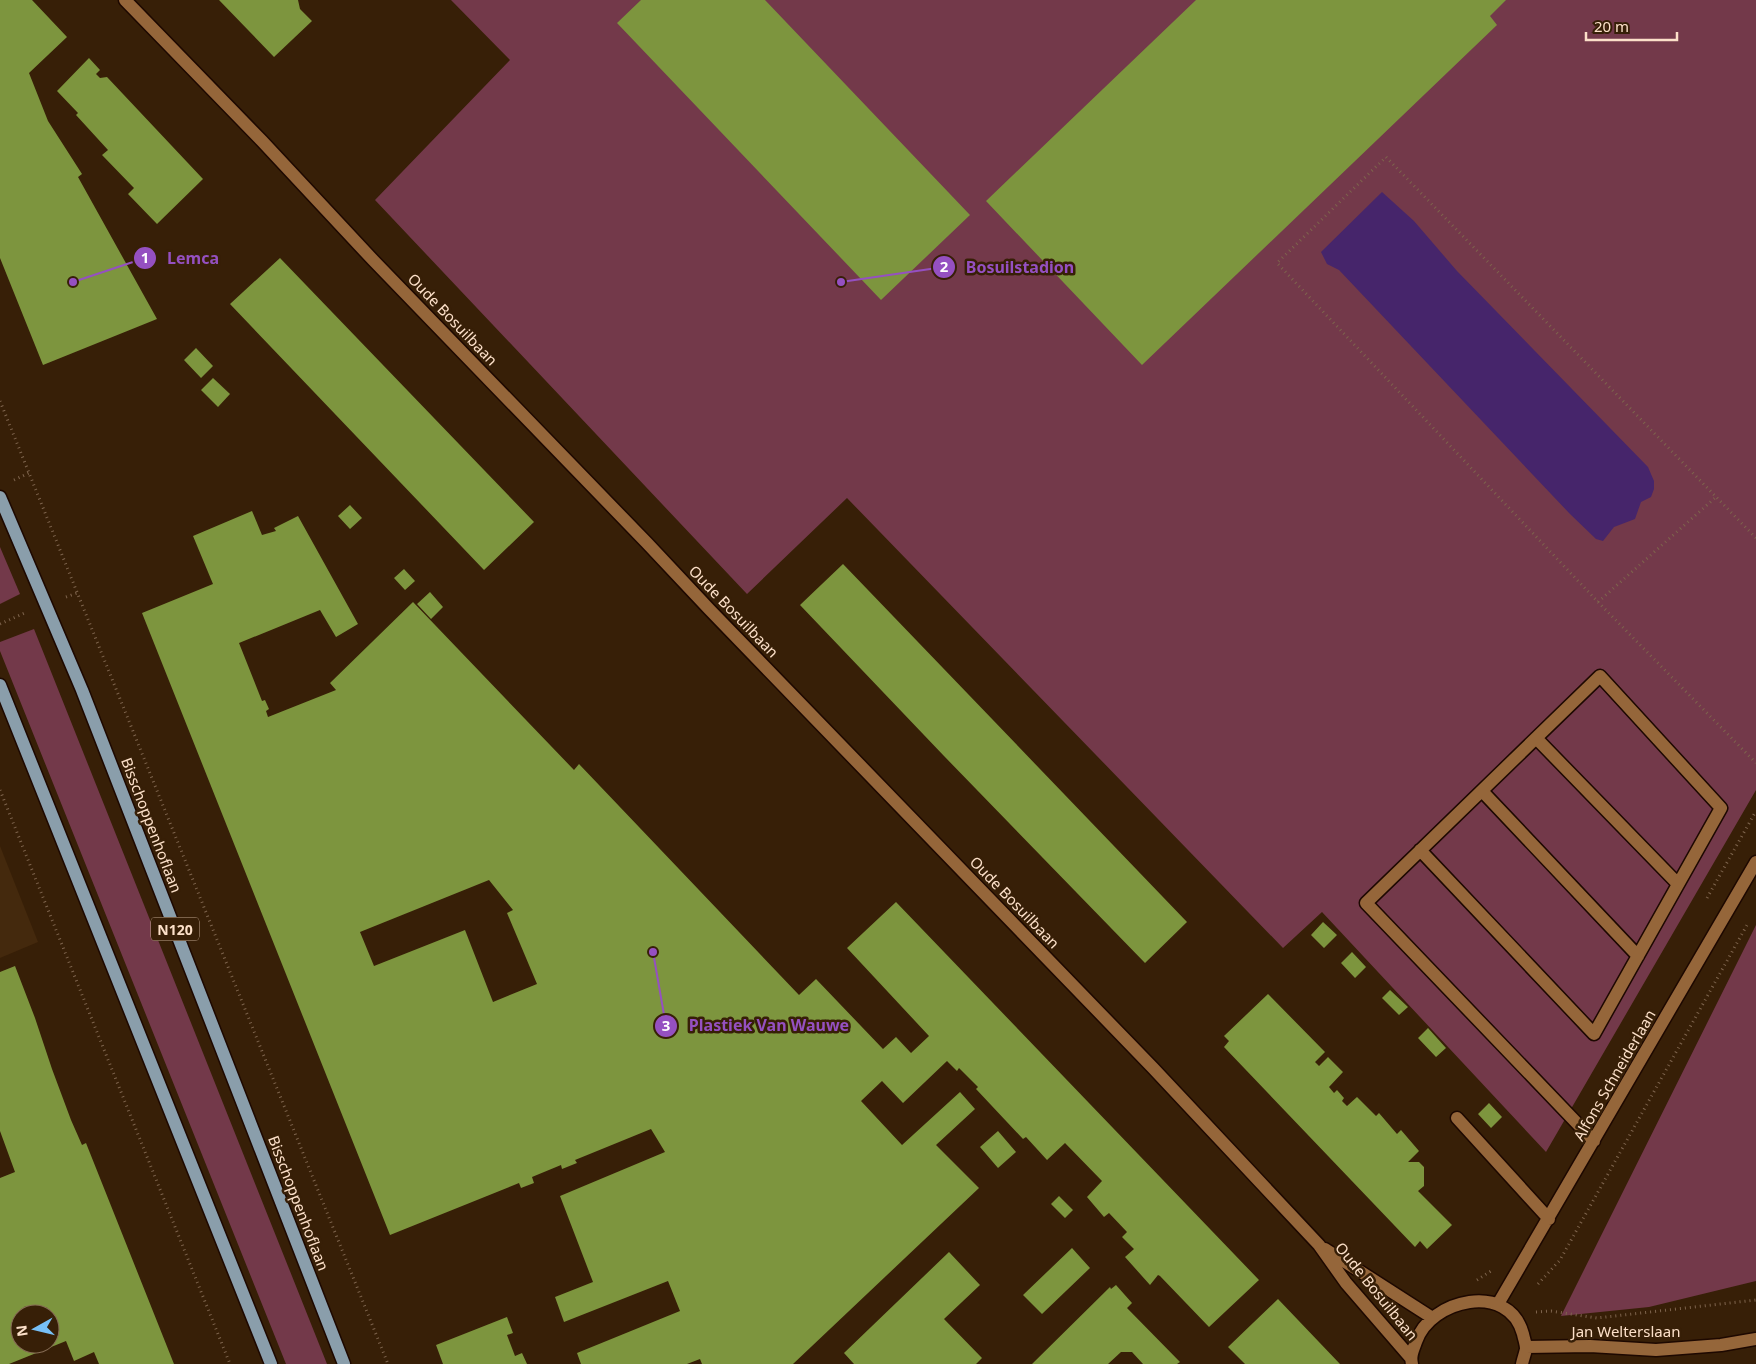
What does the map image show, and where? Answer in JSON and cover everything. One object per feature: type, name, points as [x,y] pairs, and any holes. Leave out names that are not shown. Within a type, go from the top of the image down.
[{"type":"main road","name":"Bisschoppenhoflaan","points":[[0,497],[86,700],[344,1364]]},
{"type":"main road","points":[[0,685],[271,1364]]},
{"type":"street","name":"Oude Bosuilbaan","points":[[125,0],[1152,1068],[1319,1245],[1346,1283],[1411,1361]]},
{"type":"street","points":[[1420,850],[1594,1034],[1721,808],[1600,676],[1420,850],[1366,903],[1594,1141]]},
{"type":"street","points":[[1536,738],[1678,884]]},
{"type":"street","points":[[1482,790],[1638,956]]},
{"type":"street","name":"Alfons Schneiderlaan","points":[[1498,1304],[1756,862]]},
{"type":"street","points":[[1457,1118],[1549,1219]]},
{"type":"street","name":"Oude Bosuilbaan","points":[[1319,1245],[1431,1317]]},
{"type":"street","points":[[1411,1361],[1418,1334],[1431,1317],[1462,1302],[1481,1301],[1498,1304],[1511,1313],[1521,1326],[1526,1347],[1522,1364]]},
{"type":"street","name":"Jan Welterslaan","points":[[1526,1347],[1590,1346],[1656,1350],[1756,1339]]},
{"type":"path","points":[[1756,538],[1386,157],[1277,263],[1598,602],[1756,763]]},
{"type":"path","points":[[0,401],[388,1364]]},
{"type":"path","points":[[1598,602],[1716,497]]},
{"type":"path","points":[[0,624],[45,605]]},
{"type":"path","points":[[0,790],[230,1364]]},
{"type":"path","points":[[1536,1286],[1560,1260],[1751,918]]},
{"type":"path","points":[[1532,1311],[1597,1318],[1756,1300]]},
{"type":"shaded area","points":[[451,0],[1756,0],[1756,790],[1546,1152],[1322,912],[1283,948],[847,498],[747,594],[375,200],[510,60]]},
{"type":"shaded area","points":[[1382,192],[1414,221],[1457,271],[1648,467],[1654,481],[1654,489],[1651,497],[1641,502],[1635,519],[1614,527],[1603,541],[1596,539],[1570,514],[1339,270],[1327,264],[1321,252]]},
{"type":"shaded area","points":[[0,547],[20,594],[0,604]]},
{"type":"shaded area","points":[[34,629],[327,1364],[286,1364],[0,651],[0,642]]},
{"type":"shaded area","points":[[0,846],[38,942],[0,958]]},
{"type":"shaded area","points":[[1756,925],[1756,1281],[1649,1307],[1561,1316]]},
{"type":"building","points":[[0,0],[32,0],[67,37],[29,73],[48,121],[82,174],[78,177],[157,319],[43,365],[0,258]]},
{"type":"building","points":[[219,0],[298,0],[300,9],[312,21],[274,57]]},
{"type":"building","points":[[641,0],[765,0],[970,215],[881,300],[617,23]]},
{"type":"building","points":[[1196,0],[1506,0],[1490,16],[1497,25],[1142,365],[986,201]]},
{"type":"building","points":[[89,58],[100,70],[96,74],[100,78],[107,77],[203,179],[157,224],[128,194],[134,188],[102,155],[108,150],[76,115],[78,113],[57,91]]},
{"type":"building","points":[[280,258],[534,522],[484,570],[230,304]]},
{"type":"building","points":[[196,348],[213,366],[201,378],[184,360]]},
{"type":"building","points":[[213,378],[230,394],[218,407],[201,390]]},
{"type":"building","points":[[350,505],[362,518],[350,529],[338,516]]},
{"type":"building","points":[[252,511],[262,535],[276,531],[274,528],[298,516],[358,624],[336,637],[320,610],[239,643],[262,701],[265,700],[269,709],[266,711],[268,717],[336,690],[330,683],[413,602],[574,770],[579,764],[799,995],[816,979],[883,1049],[896,1037],[911,1053],[929,1036],[847,948],[896,902],[1259,1280],[1209,1327],[1160,1276],[1158,1275],[1150,1285],[1125,1257],[1134,1249],[1122,1237],[1127,1232],[1109,1213],[1104,1217],[1087,1197],[1102,1181],[1065,1143],[1047,1160],[1026,1137],[1023,1139],[959,1068],[957,1071],[947,1061],[903,1103],[882,1081],[861,1101],[902,1145],[960,1092],[975,1109],[936,1145],[979,1188],[793,1364],[702,1364],[700,1359],[687,1364],[581,1364],[577,1353],[680,1311],[668,1281],[564,1322],[555,1297],[593,1282],[560,1196],[665,1152],[651,1129],[575,1160],[577,1163],[562,1169],[561,1165],[532,1177],[534,1183],[521,1188],[519,1183],[390,1235],[142,613],[213,584],[193,536]],"holes":[[[489,880],[513,910],[507,913],[537,984],[493,1002],[465,930],[374,966],[360,932]]]},
{"type":"building","points":[[843,564],[1187,922],[1145,963],[800,605]]},
{"type":"building","points":[[404,569],[415,581],[405,590],[394,578]]},
{"type":"building","points":[[430,592],[443,607],[431,619],[417,604]]},
{"type":"building","points":[[1323,922],[1337,935],[1324,948],[1311,935]]},
{"type":"building","points":[[1352,952],[1366,967],[1355,978],[1341,963]]},
{"type":"building","points":[[15,966],[71,1120],[82,1145],[86,1143],[174,1364],[99,1364],[94,1352],[74,1361],[66,1341],[60,1343],[60,1304],[10,1304],[10,1354],[34,1354],[9,1364],[0,1364],[0,1178],[15,1172],[0,1131],[0,972]]},
{"type":"building","points":[[1390,990],[1408,1007],[1399,1015],[1382,998]]},
{"type":"building","points":[[1268,994],[1325,1052],[1315,1062],[1319,1066],[1328,1057],[1343,1072],[1329,1087],[1334,1093],[1337,1090],[1344,1098],[1342,1101],[1347,1106],[1357,1097],[1376,1116],[1379,1113],[1397,1134],[1401,1130],[1419,1151],[1408,1162],[1419,1162],[1424,1167],[1424,1186],[1418,1191],[1452,1225],[1427,1249],[1420,1241],[1415,1247],[1224,1047],[1229,1041],[1224,1036]]},
{"type":"building","points":[[1428,1028],[1446,1048],[1436,1057],[1418,1038]]},
{"type":"building","points":[[1489,1103],[1502,1117],[1491,1128],[1478,1114]]},
{"type":"building","points":[[998,1131],[1016,1152],[998,1168],[980,1147]]},
{"type":"building","points":[[1059,1196],[1073,1210],[1065,1218],[1051,1204]]},
{"type":"building","points":[[1072,1248],[1090,1268],[1042,1314],[1023,1295]]},
{"type":"building","points":[[949,1252],[980,1285],[944,1319],[982,1358],[976,1364],[854,1364],[844,1353]]},
{"type":"building","points":[[1116,1285],[1132,1303],[1127,1308],[1180,1362],[1177,1364],[1143,1364],[1132,1352],[1121,1352],[1108,1364],[1032,1364],[1110,1287],[1111,1289]]},
{"type":"building","points":[[1278,1299],[1340,1364],[1245,1364],[1228,1347]]},
{"type":"building","points":[[507,1317],[513,1333],[507,1335],[515,1356],[522,1353],[527,1364],[443,1364],[436,1345]]},
{"type":"place","name":"Lemca","points":[[73,282]]},
{"type":"place","name":"Bosuilstadion","points":[[841,282]]},
{"type":"place","name":"Plastiek Van Wauwe","points":[[653,952]]}]
